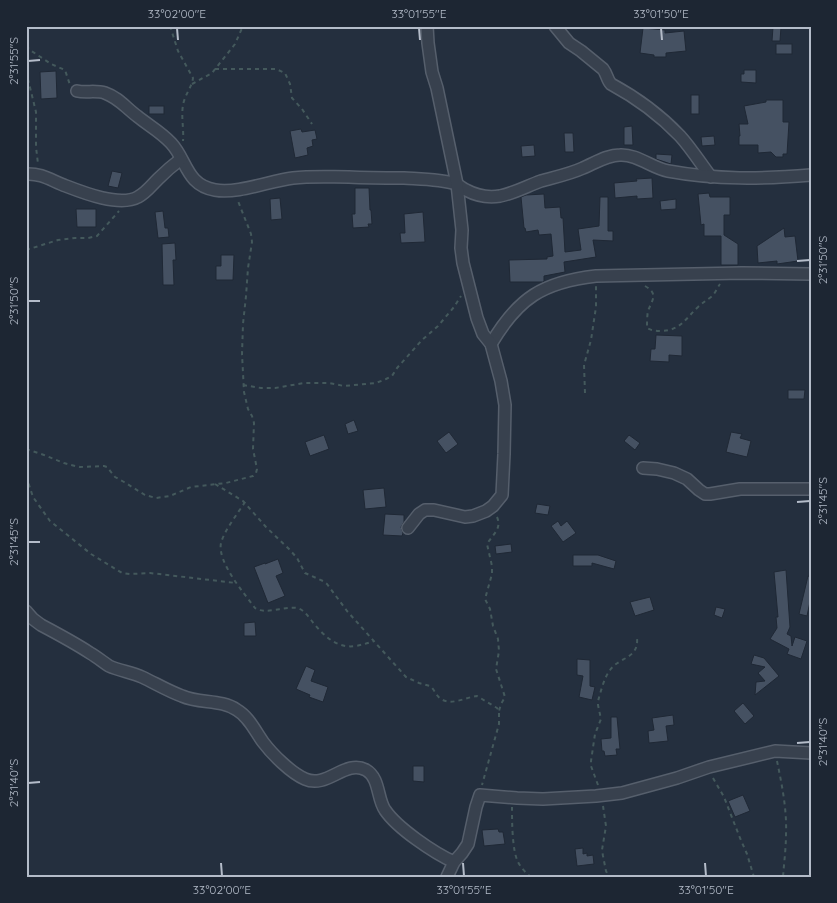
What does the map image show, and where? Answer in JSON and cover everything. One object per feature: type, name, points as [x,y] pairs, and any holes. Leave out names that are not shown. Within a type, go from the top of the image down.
[{"type":"street","points":[[408,528],[425,510],[434,510],[465,517],[486,511],[500,498],[503,490],[505,405],[491,344],[483,334],[480,326],[461,256],[462,230],[457,184],[438,88],[431,66],[427,26]]},
{"type":"street","points":[[555,26],[570,43],[603,69],[611,84],[642,102],[681,137],[711,177]]},
{"type":"street","points":[[77,91],[100,92],[122,102],[135,115],[170,141],[188,172],[202,186],[216,190],[234,190],[292,178],[313,176],[404,178],[457,184],[479,196],[488,197],[503,195],[581,169],[610,156],[622,155],[635,157],[663,170],[711,177],[762,179],[811,175]]},
{"type":"street","points":[[26,174],[39,174],[66,186],[91,194],[111,199],[126,200],[136,198],[146,192],[182,159]]},
{"type":"street","points":[[491,344],[505,322],[523,302],[539,291],[557,283],[574,279],[596,276],[742,273],[811,274]]},
{"type":"street","points":[[642,468],[674,473],[687,479],[704,494],[740,489],[811,490]]},
{"type":"street","points":[[26,611],[41,625],[112,667],[142,677],[184,697],[227,704],[235,708],[286,766],[307,780],[319,782],[352,768],[368,771],[373,778],[383,809],[391,818],[440,855],[454,862]]},
{"type":"street","points":[[447,877],[454,862],[468,844],[480,794],[543,799],[622,793],[648,787],[707,768],[775,752],[811,752]]},
{"type":"path","points":[[170,26],[178,51],[192,75],[193,81],[186,95],[183,108],[184,134],[182,159]]},
{"type":"path","points":[[192,84],[212,73],[234,44],[243,26]]},
{"type":"path","points":[[26,46],[51,64],[65,70],[69,83],[77,91]]},
{"type":"path","points":[[215,69],[281,70],[285,73],[290,84],[292,98],[312,124]]},
{"type":"path","points":[[26,71],[36,112],[36,147],[39,174]]},
{"type":"path","points":[[26,449],[71,466],[107,467],[115,476],[145,495],[156,498],[170,496],[191,487],[226,483],[253,476],[257,471],[253,445],[254,423],[248,408],[243,385],[242,354],[243,324],[252,237],[234,190]]},
{"type":"path","points":[[26,250],[58,240],[97,236],[118,213],[126,200]]},
{"type":"path","points":[[584,393],[584,364],[591,340],[596,308],[596,276]]},
{"type":"path","points":[[243,385],[261,388],[275,388],[304,383],[329,383],[352,386],[386,380],[392,376],[422,340],[438,326],[454,307],[468,283]]},
{"type":"path","points":[[641,283],[651,290],[654,296],[648,311],[647,320],[647,328],[652,331],[671,330],[681,325],[702,302],[711,298],[722,283]]},
{"type":"path","points":[[26,476],[33,497],[50,521],[92,554],[122,573],[150,573],[237,583]]},
{"type":"path","points":[[215,484],[245,502],[262,523],[297,558],[305,573],[323,580],[327,584],[347,611],[406,677],[419,684],[430,686],[443,700],[454,701],[477,696],[499,711]]},
{"type":"path","points":[[245,502],[225,535],[221,544],[221,550],[228,570],[255,608],[258,610],[274,610],[287,607],[299,608],[305,612],[330,640],[338,645],[354,646],[374,641]]},
{"type":"path","points":[[480,794],[498,730],[499,711],[505,697],[496,669],[499,651],[498,639],[485,598],[492,574],[487,544],[499,527],[493,506]]},
{"type":"path","points":[[609,877],[602,856],[606,826],[602,795],[591,761],[595,734],[601,719],[598,701],[609,672],[636,650],[637,638]]},
{"type":"path","points":[[775,752],[785,808],[786,832],[783,877]]},
{"type":"path","points":[[707,768],[724,797],[748,854],[754,877]]},
{"type":"path","points":[[512,798],[512,820],[517,860],[531,877]]},
{"type":"building","points":[[773,27],[781,27],[780,41],[772,41]]},
{"type":"building","points":[[643,28],[665,30],[665,33],[684,31],[686,51],[666,53],[666,57],[654,57],[654,55],[640,53]]},
{"type":"building","points":[[776,44],[792,44],[792,54],[776,54]]},
{"type":"building","points":[[744,70],[756,70],[756,83],[741,82],[741,74],[744,74]]},
{"type":"building","points":[[56,71],[57,98],[41,99],[40,72]]},
{"type":"building","points":[[691,95],[699,95],[699,114],[691,114]]},
{"type":"building","points":[[766,100],[783,100],[783,122],[789,122],[787,154],[783,154],[783,157],[776,157],[771,152],[758,153],[758,145],[739,145],[739,124],[748,124],[744,106],[766,102]]},
{"type":"building","points":[[149,106],[164,106],[164,114],[149,114]]},
{"type":"building","points":[[632,126],[633,145],[624,145],[624,127]]},
{"type":"building","points":[[301,129],[302,132],[315,130],[317,139],[312,140],[313,146],[307,148],[308,155],[295,158],[290,131]]},
{"type":"building","points":[[564,133],[573,133],[574,152],[565,152]]},
{"type":"building","points":[[714,136],[715,145],[702,146],[701,137]]},
{"type":"building","points":[[534,145],[535,156],[522,157],[521,146]]},
{"type":"building","points":[[656,154],[672,155],[671,164],[656,159]]},
{"type":"building","points":[[112,171],[122,173],[118,188],[108,186]]},
{"type":"building","points":[[652,178],[653,198],[637,199],[637,196],[615,198],[614,183]]},
{"type":"building","points":[[355,188],[369,188],[372,224],[368,224],[369,227],[353,228],[352,214],[355,214]]},
{"type":"building","points":[[709,193],[710,197],[730,197],[730,215],[724,215],[724,235],[738,244],[738,265],[721,265],[721,236],[704,236],[704,224],[701,225],[698,194]]},
{"type":"building","points":[[544,194],[545,208],[560,207],[561,218],[563,218],[565,252],[581,250],[578,229],[599,226],[600,197],[608,197],[608,231],[613,231],[613,241],[593,240],[596,257],[564,262],[565,272],[544,276],[543,282],[510,282],[509,260],[547,259],[547,257],[553,256],[551,234],[539,235],[538,230],[526,232],[524,228],[521,197]]},
{"type":"building","points":[[280,198],[282,219],[271,220],[270,199]]},
{"type":"building","points":[[676,199],[676,209],[661,210],[660,201]]},
{"type":"building","points":[[76,209],[96,209],[96,227],[77,227]]},
{"type":"building","points":[[163,211],[165,228],[168,228],[169,237],[158,238],[155,212]]},
{"type":"building","points":[[423,212],[425,242],[401,243],[400,233],[405,233],[404,214]]},
{"type":"building","points":[[784,228],[785,237],[795,236],[798,261],[777,264],[777,261],[758,263],[757,246]]},
{"type":"building","points":[[175,243],[176,260],[173,260],[174,285],[163,285],[162,244]]},
{"type":"building","points":[[221,255],[234,255],[233,280],[216,280],[216,266],[221,266]]},
{"type":"building","points":[[656,335],[682,336],[682,356],[669,355],[669,362],[650,361],[651,349],[655,349]]},
{"type":"building","points":[[788,390],[805,390],[804,399],[788,399]]},
{"type":"building","points":[[354,420],[358,431],[348,434],[345,424]]},
{"type":"building","points":[[449,432],[458,444],[446,453],[437,441]]},
{"type":"building","points":[[731,432],[742,434],[740,438],[751,441],[747,457],[726,452]]},
{"type":"building","points":[[324,435],[329,449],[310,456],[305,442]]},
{"type":"building","points":[[629,435],[640,443],[635,450],[624,441]]},
{"type":"building","points":[[384,488],[386,507],[365,509],[363,490]]},
{"type":"building","points":[[537,504],[550,506],[548,515],[535,513]]},
{"type":"building","points":[[385,514],[404,515],[404,522],[401,527],[402,536],[383,535]]},
{"type":"building","points":[[558,521],[561,526],[567,521],[576,533],[563,542],[551,526]]},
{"type":"building","points":[[511,544],[512,552],[496,554],[495,546]]},
{"type":"building","points":[[573,555],[598,555],[616,561],[614,569],[592,563],[592,566],[573,566]]},
{"type":"building","points":[[278,559],[283,573],[276,576],[285,596],[268,603],[254,567]]},
{"type":"building","points":[[786,570],[790,627],[787,634],[791,636],[792,646],[795,637],[807,641],[801,659],[787,654],[789,649],[770,639],[777,628],[776,617],[778,617],[774,572]]},
{"type":"building","points":[[808,576],[811,577],[811,597],[807,616],[799,614]]},
{"type":"building","points":[[650,597],[654,610],[635,616],[630,602]]},
{"type":"building","points":[[716,607],[725,609],[722,618],[714,615]]},
{"type":"building","points":[[255,622],[256,636],[244,636],[244,623]]},
{"type":"building","points":[[754,655],[764,658],[779,676],[755,695],[756,682],[765,681],[758,673],[765,667],[751,664]]},
{"type":"building","points":[[577,659],[590,660],[590,686],[595,687],[592,700],[579,697],[583,676],[577,675]]},
{"type":"building","points":[[306,666],[315,670],[311,681],[328,687],[323,702],[309,697],[310,695],[296,689]]},
{"type":"building","points":[[743,703],[754,716],[745,724],[734,711]]},
{"type":"building","points":[[673,715],[674,725],[666,726],[668,741],[649,743],[648,731],[654,730],[652,718]]},
{"type":"building","points":[[611,717],[617,717],[620,749],[616,749],[617,755],[605,756],[604,751],[602,751],[601,739],[611,738]]},
{"type":"building","points":[[413,766],[424,766],[424,782],[413,781]]},
{"type":"building","points":[[743,795],[750,811],[735,817],[728,801]]},
{"type":"building","points":[[498,829],[499,832],[503,832],[505,844],[484,846],[482,830]]},
{"type":"building","points":[[583,848],[583,854],[587,853],[587,856],[593,855],[594,864],[577,866],[575,849]]}]
